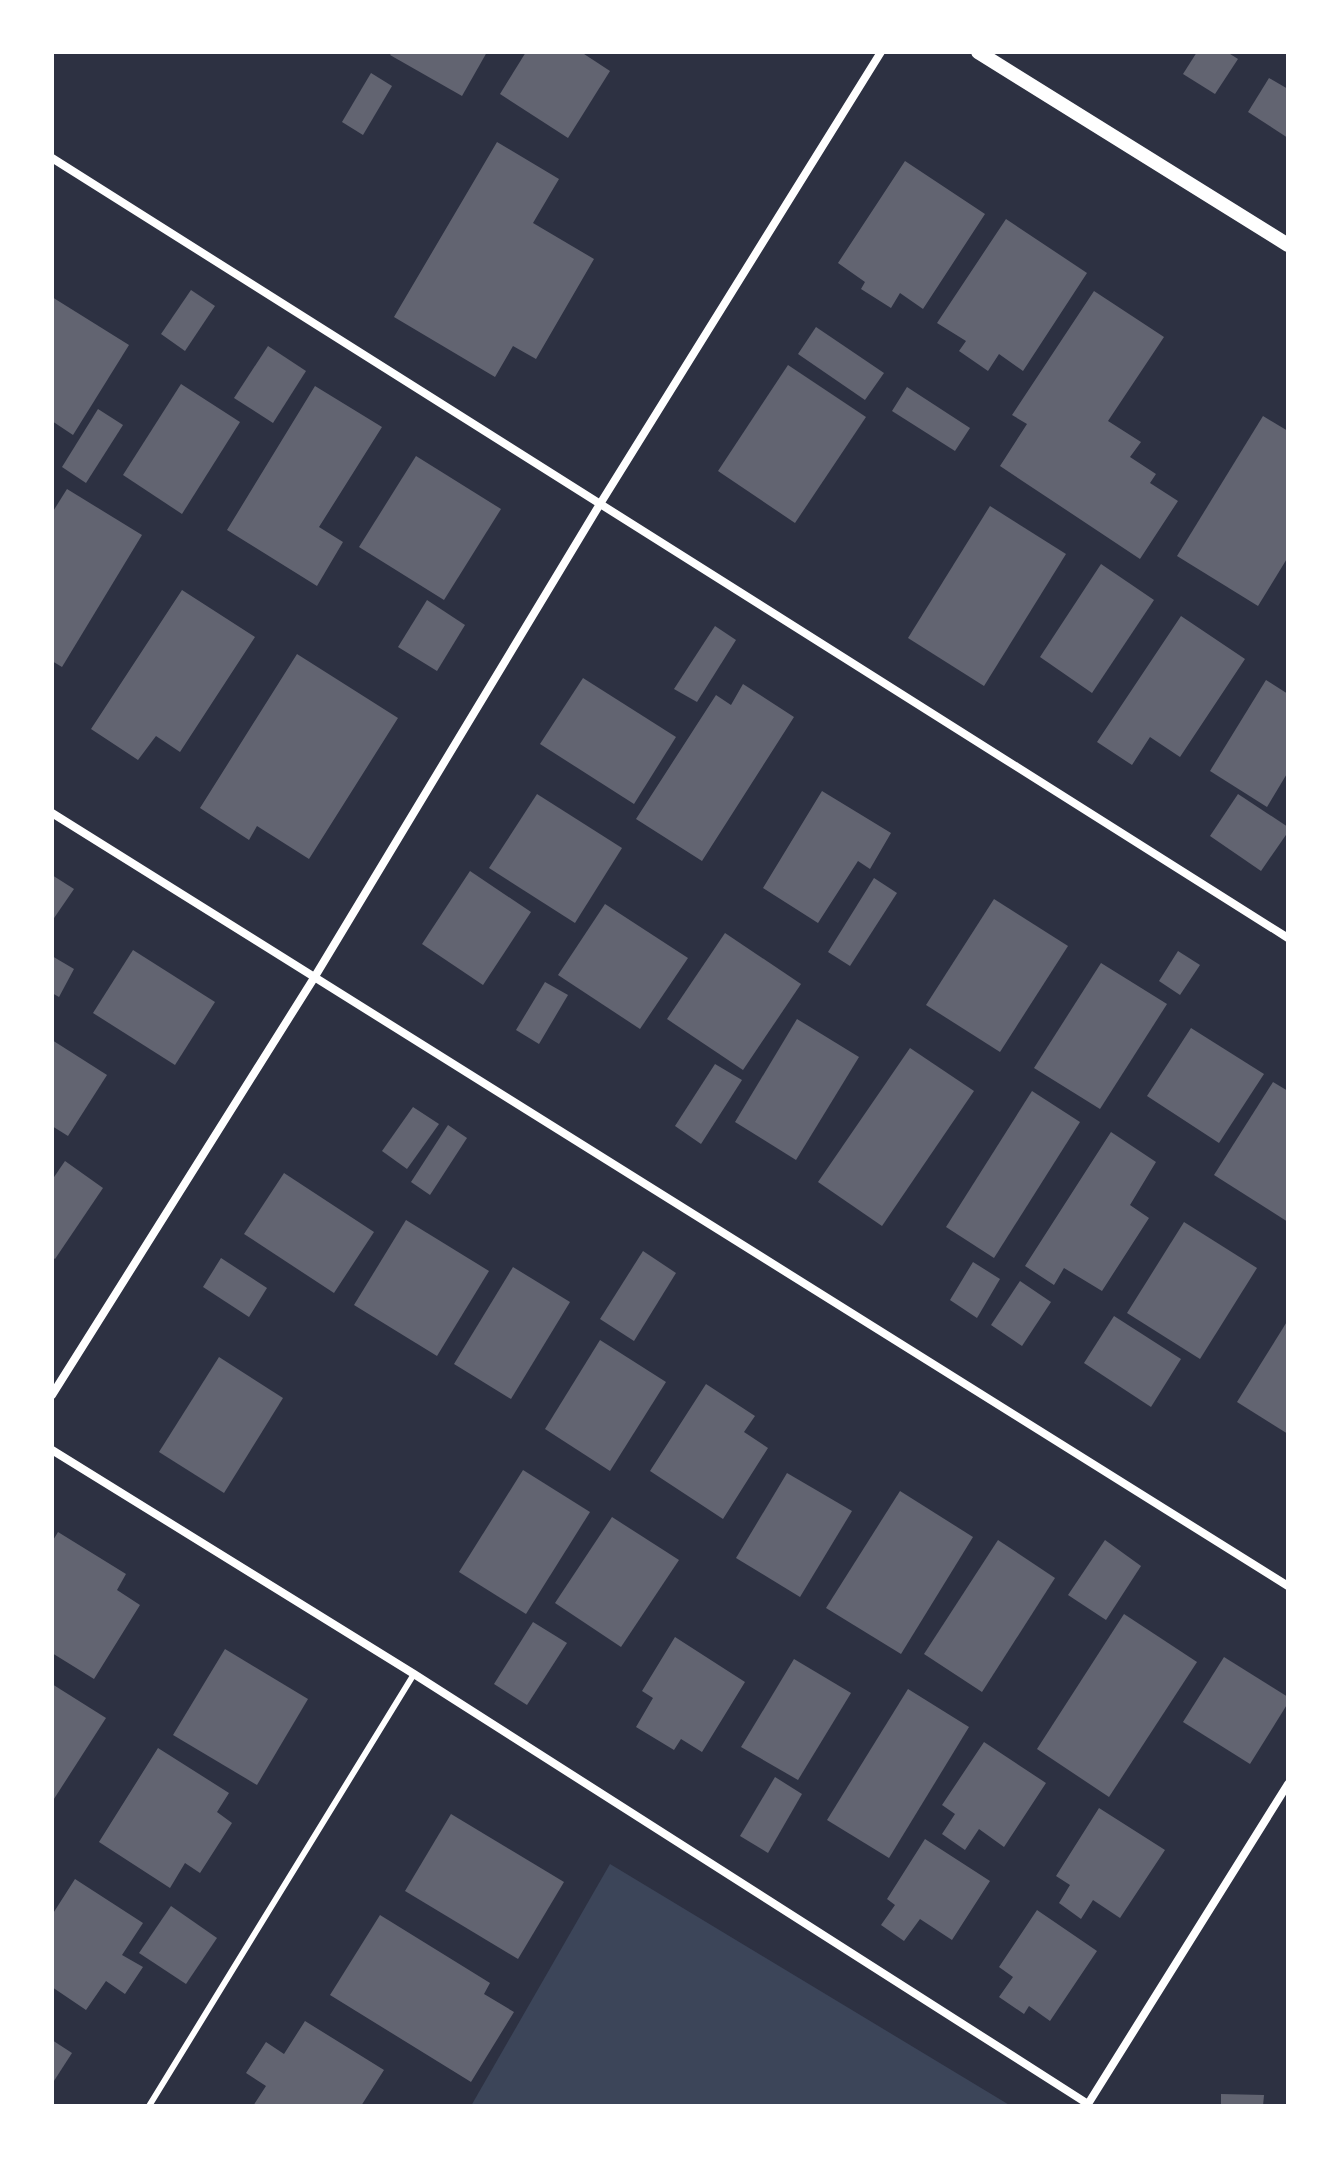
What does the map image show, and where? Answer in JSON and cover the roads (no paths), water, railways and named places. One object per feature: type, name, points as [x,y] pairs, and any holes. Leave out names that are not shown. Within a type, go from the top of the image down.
[{"type":"street","points":[[52,1395],[314,978],[600,504],[881,52]]},
{"type":"street","points":[[978,52],[1288,245]]},
{"type":"street","points":[[52,158],[1288,938]]},
{"type":"street","points":[[52,813],[1288,1586]]},
{"type":"street","points":[[52,1450],[414,1674],[1088,2104],[1288,1784]]},
{"type":"lane","points":[[149,2106],[414,1674]]}]
